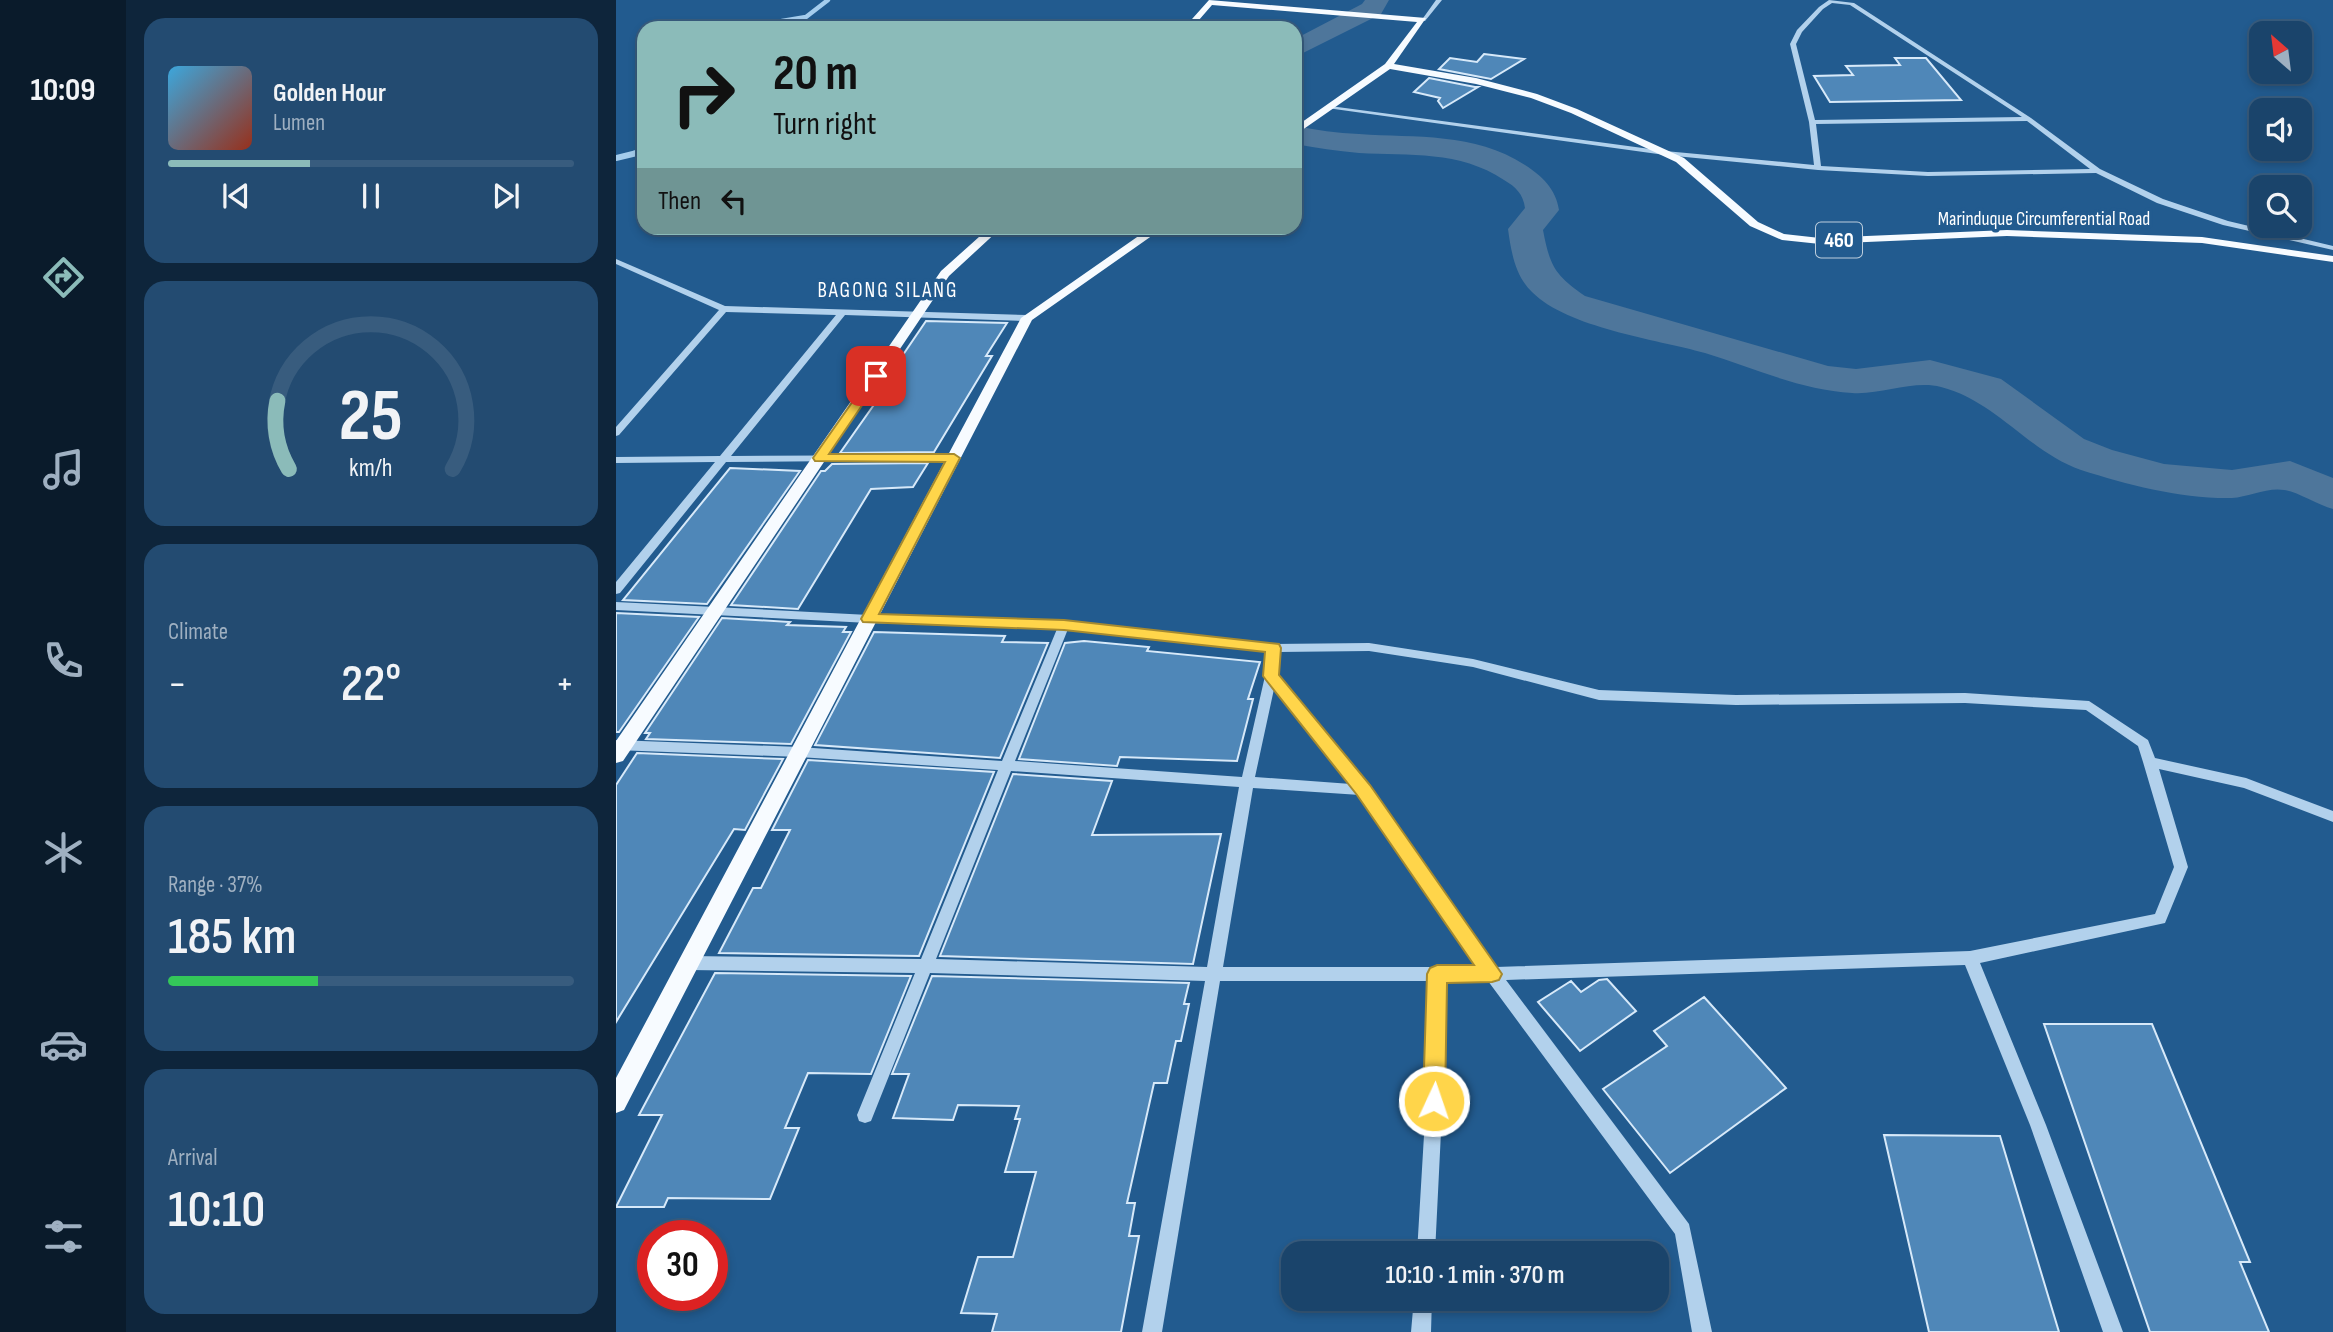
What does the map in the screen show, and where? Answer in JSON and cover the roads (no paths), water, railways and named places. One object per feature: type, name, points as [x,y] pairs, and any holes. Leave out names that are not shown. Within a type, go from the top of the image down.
[{"type":"main road","points":[[1194,21],[1211,1],[1423,20]]},
{"type":"main road","points":[[1302,127],[1388,66],[1423,20]]},
{"type":"main road","name":"Marinduque Circumferential Road","points":[[1388,66],[1476,81],[1534,96],[1680,160],[1754,224],[1782,237],[1820,241],[2007,233],[2202,240],[2333,259]]},
{"type":"main road","points":[[618,749],[945,274],[987,235]]},
{"type":"main road","points":[[616,1102],[1027,318],[1147,235]]},
{"type":"street","points":[[1423,20],[1438,0]]},
{"type":"street","points":[[1818,168],[1812,122],[1793,44],[1798,31],[1821,8],[1831,1],[1842,1],[1852,4],[2029,119],[2097,171],[2160,201],[2226,223],[2333,248]]},
{"type":"street","points":[[1330,108],[1665,153],[1818,168],[1928,174],[2097,171]]},
{"type":"street","points":[[1812,122],[2029,119]]},
{"type":"street","points":[[616,261],[724,309],[1027,318]]},
{"type":"street","points":[[616,433],[724,309]]},
{"type":"street","points":[[616,590],[842,313]]},
{"type":"street","points":[[616,460],[954,458]]},
{"type":"street","points":[[616,606],[869,619],[1064,625],[1273,648],[1369,647],[1474,663],[1599,695],[1736,700],[1965,698],[2090,706],[2143,743],[2182,867],[2160,919],[1970,958],[1492,974],[1214,974],[689,963]]},
{"type":"street","points":[[865,1115],[1064,625]]},
{"type":"street","points":[[1152,1332],[1247,782],[1271,676],[1273,648]]},
{"type":"street","points":[[1271,676],[1364,790],[1492,974],[1684,1230],[1702,1332]]},
{"type":"street","points":[[618,749],[799,752],[1364,790]]},
{"type":"street","points":[[2150,762],[2246,783],[2333,817]]},
{"type":"street","points":[[1970,958],[2038,1125],[2113,1332]]},
{"type":"street","points":[[1427,1241],[1437,1051],[1437,974]]},
{"type":"street","points":[[1422,1332],[1423,1311]]},
{"type":"waterway","points":[[782,21],[806,17],[828,0]]},
{"type":"waterway","points":[[1302,45],[1372,9],[1377,0]]},
{"type":"waterway","points":[[1302,136],[1356,143],[1451,148],[1468,151],[1503,165],[1529,183],[1540,199],[1542,210],[1525,229],[1531,260],[1544,284],[1572,304],[1594,312],[1719,345],[1824,378],[1856,381],[1930,372],[1959,379],[1986,388],[2068,448],[2096,460],[2163,478],[2232,484],[2290,475],[2333,495]]},
{"type":"waterway","points":[[616,158],[637,153]]},
{"type":"district","name":"BAGONG SILANG","points":[[888,290]]}]
